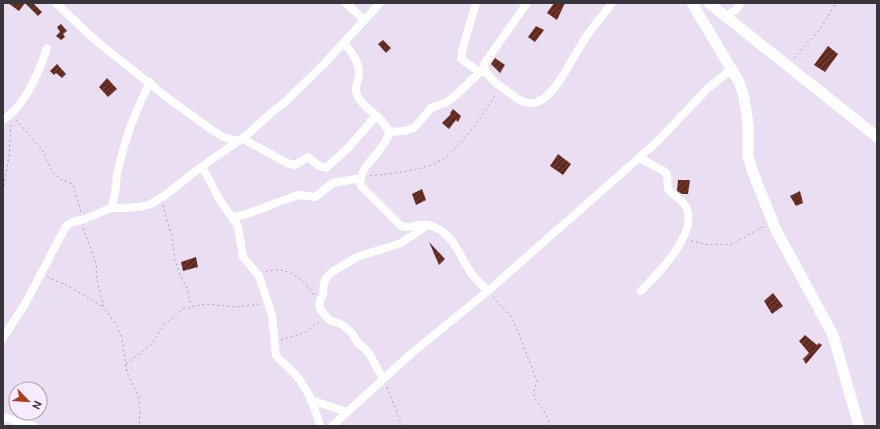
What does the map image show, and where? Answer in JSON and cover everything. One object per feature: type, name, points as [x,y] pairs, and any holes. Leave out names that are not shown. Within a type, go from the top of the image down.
[{"type":"street","points":[[56,3],[94,39],[212,130],[223,137],[241,140],[287,163],[295,165],[308,157],[319,166],[326,168],[348,148],[376,116]]},
{"type":"street","points":[[346,3],[364,20]]},
{"type":"street","points":[[3,338],[25,304],[66,226],[111,208],[139,207],[162,197],[202,166],[221,155],[241,140],[285,102],[324,64],[380,3]]},
{"type":"street","points":[[476,3],[461,59],[484,72],[501,87],[522,102],[530,103],[541,101],[554,88],[586,37],[612,3]]},
{"type":"street","points":[[390,132],[406,131],[415,127],[431,108],[445,103],[484,72],[485,61],[527,3]]},
{"type":"street","points":[[692,3],[732,69],[744,98],[748,124],[748,156],[775,228],[832,335],[859,426]]},
{"type":"street","points":[[710,3],[877,138]]},
{"type":"street","points":[[726,16],[737,9],[740,3]]},
{"type":"street","points":[[344,42],[358,66],[356,88],[357,94],[385,124],[390,132]]},
{"type":"street","points":[[3,120],[13,112],[39,72],[47,48]]},
{"type":"street","points":[[332,426],[383,379],[488,291],[639,158],[658,141],[708,88],[732,69]]},
{"type":"street","points":[[111,208],[116,192],[118,170],[125,144],[142,98],[150,82]]},
{"type":"street","points":[[390,132],[387,141],[369,162],[361,178],[362,186],[401,226],[408,227],[428,225],[446,233],[451,238],[470,271],[488,291]]},
{"type":"street","points":[[639,158],[667,174],[668,189],[685,205],[688,218],[683,238],[665,266],[641,291]]},
{"type":"street","points":[[202,166],[219,199],[233,217],[239,230],[243,257],[259,276],[272,315],[276,356],[293,372],[311,400],[320,426]]},
{"type":"street","points":[[233,217],[247,214],[298,195],[315,197],[333,182],[361,178]]},
{"type":"street","points":[[383,379],[368,352],[357,342],[351,332],[341,324],[326,317],[319,304],[326,278],[332,272],[357,257],[401,243],[428,225]]},
{"type":"street","points":[[311,400],[347,412]]},
{"type":"street","points":[[3,417],[34,426]]},
{"type":"path","points":[[788,66],[799,51],[821,28],[836,3]]},
{"type":"path","points":[[361,178],[418,169],[435,164],[460,143],[501,87]]},
{"type":"path","points":[[3,191],[9,157],[13,112]]},
{"type":"path","points":[[13,112],[18,122],[41,148],[52,172],[62,180],[73,184],[74,193],[79,204],[86,240],[96,263],[97,280],[104,308],[117,326],[122,338],[127,373],[138,394],[140,408],[139,426]]},
{"type":"path","points":[[162,197],[175,260],[180,275],[188,288],[192,306]]},
{"type":"path","points":[[683,238],[709,245],[733,244],[762,226],[775,228]]},
{"type":"path","points":[[259,276],[277,269],[288,272],[304,282],[311,289],[319,304]]},
{"type":"path","points":[[41,274],[73,289],[104,308]]},
{"type":"path","points":[[488,291],[512,318],[522,339],[537,381],[534,391],[534,398],[543,409],[551,426]]},
{"type":"path","points":[[126,364],[152,344],[168,320],[183,309],[205,304],[246,306],[267,302]]},
{"type":"path","points":[[275,342],[304,333],[326,317]]},
{"type":"path","points":[[383,379],[402,426]]},
{"type":"building","points":[[8,3],[25,3],[19,11]]},
{"type":"building","points":[[25,3],[33,3],[42,12],[38,16]]},
{"type":"building","points":[[554,3],[565,3],[557,20],[547,13]]},
{"type":"building","points":[[61,24],[67,31],[63,34],[65,37],[61,40],[56,36],[60,32],[57,27]]},
{"type":"building","points":[[536,26],[544,30],[535,42],[528,37]]},
{"type":"building","points":[[383,40],[391,48],[386,53],[378,44]]},
{"type":"building","points":[[828,46],[838,54],[825,72],[814,65]]},
{"type":"building","points":[[495,58],[505,65],[500,73],[491,64]]},
{"type":"building","points":[[57,64],[66,74],[62,78],[56,73],[54,75],[50,71]]},
{"type":"building","points":[[107,78],[117,89],[108,97],[99,87]]},
{"type":"building","points":[[453,109],[461,116],[458,122],[456,120],[449,129],[442,123],[451,114],[450,113]]},
{"type":"building","points":[[558,154],[571,164],[563,175],[550,166]]},
{"type":"building","points":[[678,180],[690,180],[688,194],[682,194],[677,191]]},
{"type":"building","points":[[422,189],[426,200],[416,205],[412,194]]},
{"type":"building","points":[[800,191],[803,203],[796,206],[790,196]]},
{"type":"building","points":[[429,242],[445,259],[439,265]]},
{"type":"building","points":[[196,257],[198,267],[183,271],[181,262]]},
{"type":"building","points":[[773,293],[783,306],[772,314],[764,301]]},
{"type":"building","points":[[805,335],[817,345],[819,343],[822,345],[806,364],[803,359],[809,353],[799,341]]}]
